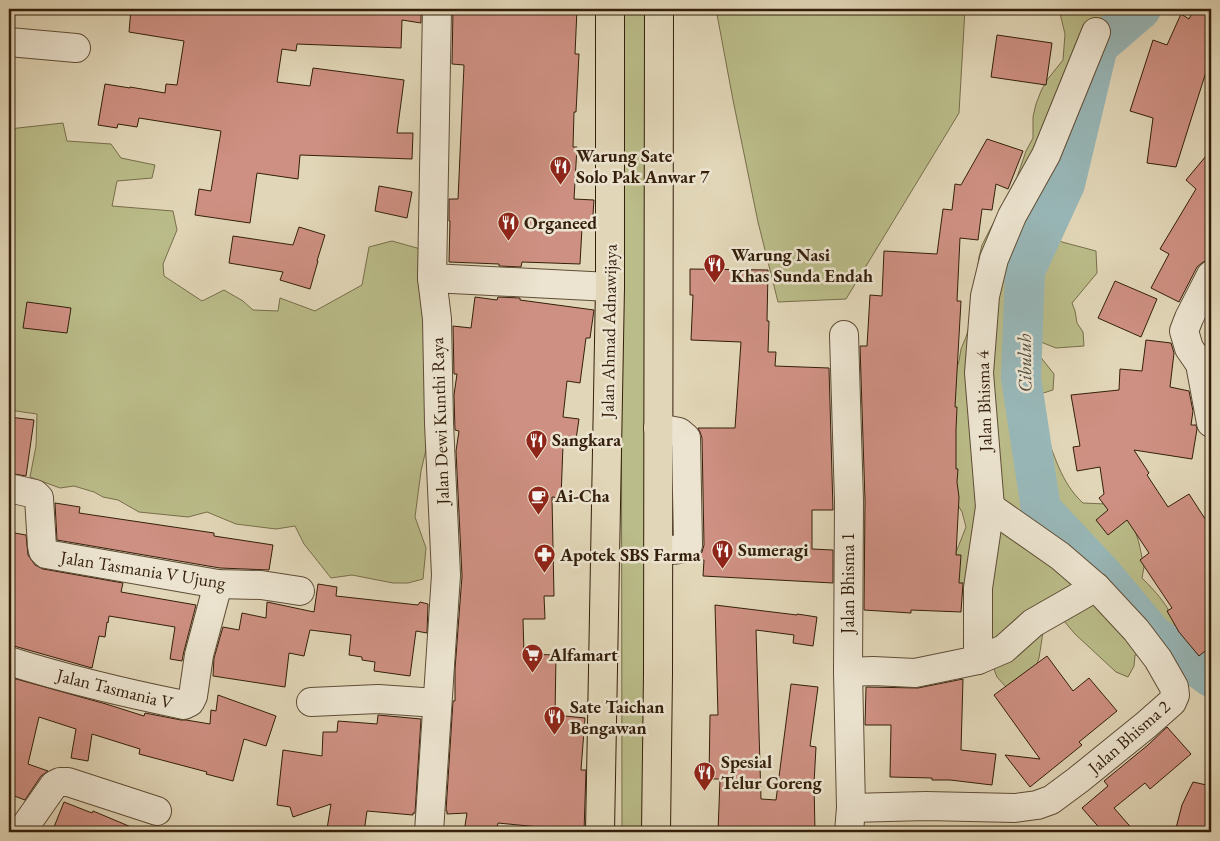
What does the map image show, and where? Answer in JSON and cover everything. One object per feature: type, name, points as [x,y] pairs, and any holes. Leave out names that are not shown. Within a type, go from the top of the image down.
[{"type":"main road","name":"Jalan Ahmad Adnawijaya","points":[[600,832],[610,287],[610,9]]},
{"type":"main road","points":[[656,832],[659,9]]},
{"type":"street","name":"Jalan Dewi Kunthi Raya","points":[[429,832],[446,575],[439,423],[437,319],[432,278],[437,9]]},
{"type":"street","name":"Jalan Bhisma 4","points":[[978,660],[978,588],[990,507],[979,373],[985,296],[994,259],[1012,216],[1046,155],[1096,32]]},
{"type":"street","points":[[9,42],[76,48]]},
{"type":"street","points":[[1211,275],[1184,331],[1190,348],[1200,364],[1211,423]]},
{"type":"street","points":[[432,278],[610,287]]},
{"type":"street","name":"Jalan Bhisma 1","points":[[844,334],[849,501],[848,672],[850,820]]},
{"type":"street","name":"Jalan Tasmania V Ujung","points":[[9,488],[35,494],[39,498],[42,546],[46,554],[218,584],[261,585],[300,591]]},
{"type":"street","name":"Jalan Bhisma 2","points":[[850,820],[926,806],[1014,808],[1037,806],[1051,800],[1078,780],[1172,702],[1175,695],[1174,687],[1158,659],[1136,630],[1096,587],[1060,556],[990,507]]},
{"type":"street","name":"Jalan Tasmania V","points":[[9,661],[132,695],[184,705],[190,702],[193,696],[198,655],[218,584]]},
{"type":"street","points":[[848,672],[873,671],[915,674],[978,660],[1004,649],[1033,623],[1096,587]]},
{"type":"street","points":[[312,702],[378,699],[437,703]]},
{"type":"street","points":[[21,832],[54,785],[60,782],[68,782],[157,811]]},
{"type":"green space","points":[[621,9],[649,9],[654,832],[622,832]]},
{"type":"green space","points":[[716,9],[965,9],[959,113],[846,299],[778,302],[758,222]]},
{"type":"green space","points":[[1059,9],[1127,9],[1105,24],[1065,129],[1086,140],[1063,179],[1041,191],[1036,227],[1050,231],[1062,242],[1096,251],[1097,273],[1072,303],[1077,323],[1083,332],[1084,346],[1056,348],[1023,335],[1054,374],[1053,390],[1040,394],[1039,418],[1064,477],[1075,495],[1083,503],[1106,504],[1127,518],[1135,530],[1139,543],[1144,567],[1142,578],[1169,611],[1173,619],[1176,638],[1170,658],[1148,654],[1135,655],[1134,666],[1128,677],[1116,672],[1075,634],[1058,614],[1043,632],[1039,658],[1034,672],[1006,687],[997,677],[967,598],[957,591],[951,565],[966,527],[962,512],[955,500],[945,406],[970,324],[982,245],[1017,177],[1026,151],[1033,138],[1033,117],[1041,91],[1063,60],[1065,34]]},
{"type":"green space","points":[[63,123],[67,141],[111,144],[121,158],[155,165],[152,178],[117,181],[112,206],[173,211],[177,230],[163,264],[164,276],[202,301],[224,290],[243,301],[253,310],[278,311],[280,298],[315,311],[362,285],[369,247],[392,241],[424,250],[428,441],[421,471],[415,517],[426,548],[423,579],[408,583],[393,583],[352,575],[331,578],[304,544],[295,526],[276,529],[236,524],[207,512],[188,517],[139,512],[118,500],[103,497],[94,492],[74,486],[60,488],[30,477],[36,446],[37,414],[9,410],[9,129]]},
{"type":"building","points":[[131,9],[421,9],[421,23],[402,20],[401,48],[297,44],[296,51],[282,49],[277,82],[310,86],[313,68],[404,80],[397,133],[413,133],[412,159],[300,155],[298,179],[257,173],[250,223],[195,215],[199,189],[211,191],[221,131],[139,118],[137,127],[118,124],[117,128],[98,125],[105,84],[165,93],[166,84],[177,85],[184,41],[129,32]]},
{"type":"building","points":[[453,9],[577,9],[575,54],[579,54],[576,112],[574,112],[573,147],[577,147],[574,199],[594,200],[592,228],[582,228],[580,264],[522,262],[521,267],[449,262],[449,199],[458,199],[464,65],[452,64]]},
{"type":"building","points":[[1194,9],[1211,9],[1211,56],[1176,167],[1147,163],[1153,118],[1130,111],[1153,40],[1167,45],[1181,14],[1189,19]]},
{"type":"building","points":[[997,35],[1052,43],[1046,85],[991,77]]},
{"type":"building","points":[[987,139],[1023,151],[1008,189],[996,184],[992,210],[982,209],[978,240],[960,238],[957,301],[961,301],[955,407],[957,407],[956,469],[958,469],[959,497],[956,555],[961,555],[959,583],[963,583],[961,612],[911,610],[911,613],[864,610],[865,501],[860,346],[867,346],[870,295],[882,296],[884,251],[937,254],[943,209],[952,210],[955,184],[961,185]]},
{"type":"building","points":[[1211,150],[1211,260],[1203,262],[1197,267],[1179,302],[1151,288],[1169,254],[1160,249],[1196,189],[1186,180]]},
{"type":"building","points":[[379,186],[412,192],[407,218],[375,211]]},
{"type":"building","points":[[299,227],[325,235],[310,289],[280,280],[283,272],[229,263],[233,236],[293,245]]},
{"type":"building","points":[[690,269],[768,270],[768,352],[776,352],[775,366],[829,368],[833,510],[812,510],[812,549],[833,550],[833,583],[703,576],[704,560],[697,560],[704,545],[702,438],[698,428],[735,428],[741,342],[691,340],[693,295],[690,295]]},
{"type":"building","points":[[1115,281],[1157,299],[1141,337],[1098,318]]},
{"type":"building","points":[[475,297],[497,300],[498,297],[520,298],[520,300],[594,310],[590,338],[586,338],[580,383],[567,381],[563,417],[579,419],[575,446],[563,445],[561,498],[552,497],[554,596],[544,596],[545,619],[523,619],[524,654],[556,655],[555,715],[585,718],[581,770],[586,770],[584,832],[539,832],[539,827],[498,823],[496,832],[464,832],[467,813],[447,814],[446,811],[453,701],[455,701],[455,669],[462,576],[456,451],[459,431],[455,430],[454,395],[457,374],[454,374],[453,326],[471,328]]},
{"type":"building","points":[[27,302],[71,308],[67,333],[23,328]]},
{"type":"building","points":[[1146,340],[1171,343],[1174,353],[1170,387],[1189,391],[1193,411],[1191,425],[1196,425],[1197,429],[1192,459],[1134,450],[1149,473],[1147,475],[1168,507],[1189,494],[1211,528],[1211,646],[1199,656],[1179,632],[1167,611],[1172,608],[1140,560],[1149,553],[1127,520],[1108,535],[1096,520],[1108,510],[1099,498],[1104,494],[1100,467],[1077,471],[1073,447],[1080,446],[1071,395],[1119,390],[1120,369],[1142,371]]},
{"type":"building","points":[[9,417],[34,420],[26,476],[9,473]]},
{"type":"building","points":[[55,503],[80,507],[79,513],[214,533],[214,536],[273,545],[269,570],[220,568],[57,540]]},
{"type":"building","points":[[9,532],[26,535],[28,555],[35,565],[43,569],[123,583],[121,592],[196,605],[182,661],[170,659],[175,627],[109,616],[105,637],[99,636],[92,668],[9,646]]},
{"type":"building","points":[[318,584],[337,587],[336,596],[418,605],[420,602],[428,604],[427,633],[416,631],[410,676],[374,671],[375,662],[349,655],[351,635],[310,630],[304,656],[289,653],[285,687],[213,676],[214,658],[223,627],[239,630],[242,613],[266,618],[267,602],[314,612]]},
{"type":"building","points":[[715,605],[817,617],[813,646],[793,643],[794,635],[756,630],[761,799],[776,800],[791,684],[818,687],[810,746],[816,747],[814,784],[815,832],[718,832],[720,779],[709,779],[710,715],[718,715]]},
{"type":"building","points":[[1047,656],[1073,691],[1089,678],[1117,711],[1079,742],[1082,745],[1030,787],[1005,755],[1040,759],[994,695]]},
{"type":"building","points":[[9,677],[144,716],[145,713],[210,724],[211,710],[216,711],[218,695],[276,716],[266,746],[244,739],[233,781],[139,754],[140,749],[92,734],[88,761],[71,758],[76,729],[39,717],[28,764],[48,771],[41,776],[25,800],[9,794]]},
{"type":"building","points":[[963,679],[961,750],[996,754],[992,785],[932,780],[932,778],[890,777],[891,725],[865,725],[866,687],[918,688]]},
{"type":"building","points":[[378,715],[421,719],[415,813],[413,815],[367,811],[364,832],[345,829],[345,831],[327,829],[331,804],[293,817],[290,807],[277,805],[283,750],[322,756],[323,732],[337,732],[338,721],[377,724]]},
{"type":"building","points":[[1167,727],[1191,754],[1150,789],[1145,783],[1114,808],[1135,832],[1103,832],[1082,808],[1108,786],[1104,781]]},
{"type":"building","points":[[1193,782],[1211,786],[1211,832],[1175,832],[1182,805]]},
{"type":"building","points":[[64,802],[92,813],[93,811],[143,832],[52,832]]},
{"type":"waterway","name":"Cibuluh","points":[[1141,9],[1098,46],[1065,184],[1025,271],[1021,378],[1041,509],[1103,575],[1153,635],[1211,677]]},
{"type":"place","name":"Warung Sate Solo Pak Anwar 7","points":[[560,185]]},
{"type":"place","name":"Organeed","points":[[508,242]]},
{"type":"place","name":"Warung Nasi Khas Sunda Endah","points":[[715,284]]},
{"type":"place","name":"Sangkara","points":[[536,459]]},
{"type":"place","name":"Ai-Cha","points":[[539,515]]},
{"type":"place","name":"Sumeragi","points":[[722,569]]},
{"type":"place","name":"Apotek SBS Farma","points":[[544,574]]},
{"type":"place","name":"Alfamart","points":[[533,674]]},
{"type":"place","name":"Sate Taichan Bengawan","points":[[554,736]]},
{"type":"place","name":"Spesial Telur Goreng","points":[[705,791]]}]
